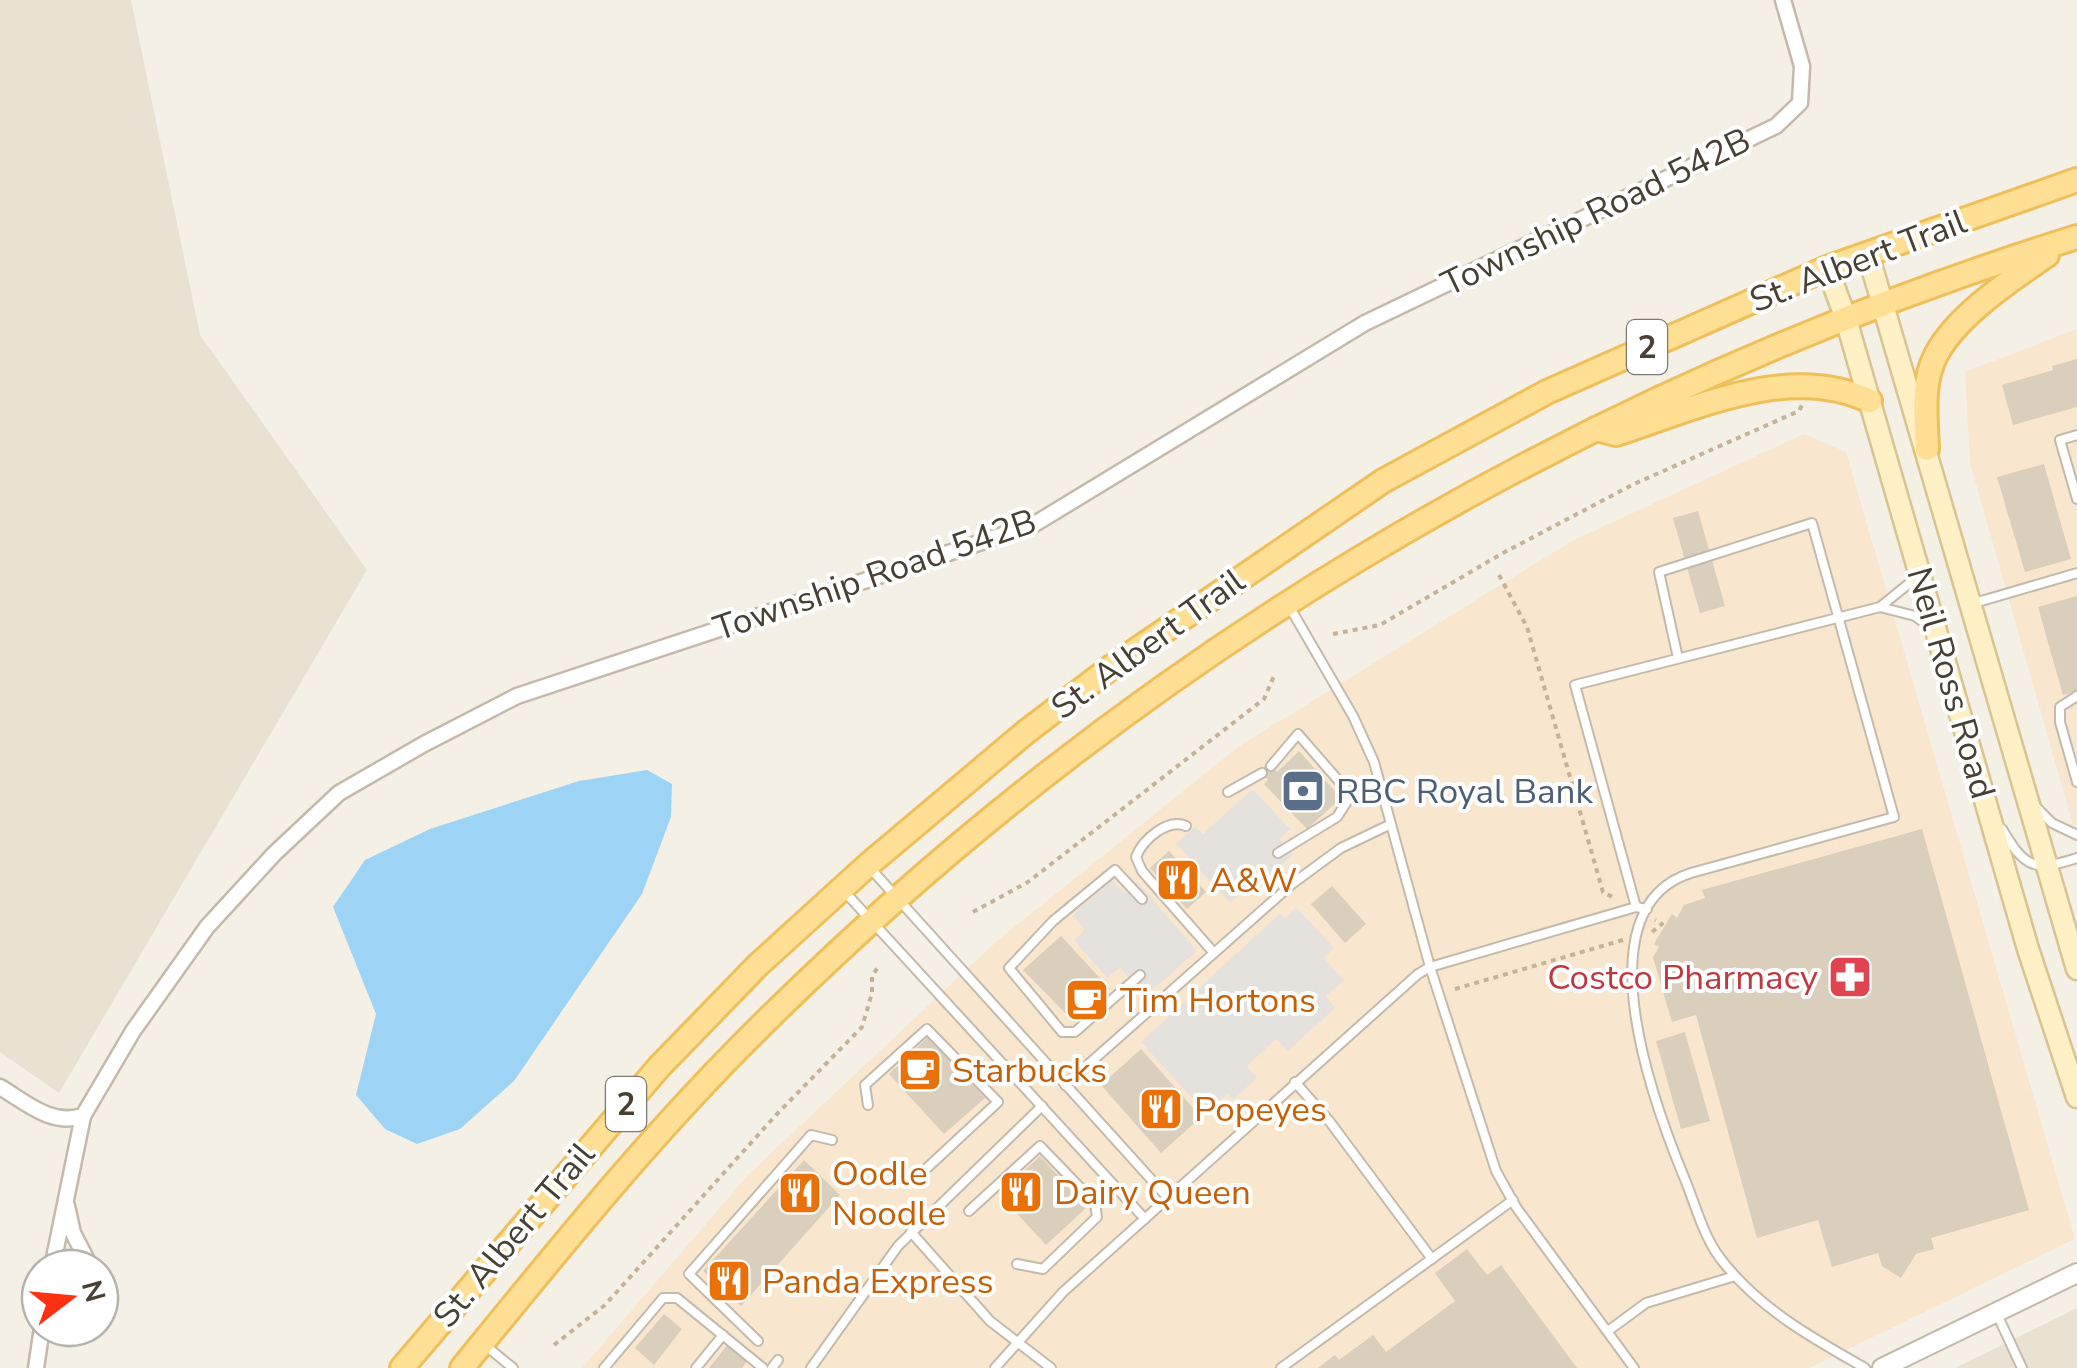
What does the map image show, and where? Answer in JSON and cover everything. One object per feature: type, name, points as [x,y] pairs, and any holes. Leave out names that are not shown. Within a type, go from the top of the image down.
[{"type":"main road","name":"St. Albert Trail","points":[[402,1368],[659,1067],[758,965],[1026,732],[1113,666],[1384,481],[1547,392],[1827,268],[2077,180]]},
{"type":"main road","name":"St. Albert Trail","points":[[462,1368],[600,1200],[723,1065],[870,922],[1103,730],[1287,602],[1465,496],[1593,428],[1845,316],[2074,238]]},
{"type":"main road","points":[[1926,450],[1926,400],[1936,356],[1965,320],[2002,286],[2074,238]]},
{"type":"main road","name":"Neil Ross Road","points":[[1868,254],[2077,968]]},
{"type":"main road","name":"Neil Ross Road","points":[[1827,268],[1870,400],[2028,949],[2077,1097]]},
{"type":"main road","points":[[1593,428],[1616,434],[1764,390],[1830,386],[1870,400]]},
{"type":"street","name":"Township Road 542B","points":[[56,1248],[83,1116],[164,982],[207,926],[274,854],[339,793],[517,696],[1033,525],[1365,323],[1776,126],[1800,104],[1802,66],[1783,0]]},
{"type":"street","points":[[0,1088],[52,1118],[68,1121],[83,1116]]},
{"type":"street","points":[[66,1200],[81,1248]]},
{"type":"street","points":[[1882,1368],[2077,1273]]},
{"type":"lane","points":[[2077,434],[2060,440],[2077,499]]},
{"type":"lane","points":[[1678,658],[1659,572],[1812,523],[1894,817],[1679,876],[1668,882],[1646,912],[1631,958],[1636,1025],[1663,1129],[1712,1246],[1735,1276],[1783,1320],[1865,1368]]},
{"type":"lane","points":[[1971,604],[2077,573]]},
{"type":"lane","points":[[1634,908],[1575,685],[1880,606],[1920,574]]},
{"type":"lane","points":[[1287,602],[1365,740],[1484,1141],[1512,1200],[1634,1368]]},
{"type":"lane","points":[[1880,606],[1915,616],[1936,631]]},
{"type":"lane","points":[[2077,696],[2060,707],[2060,722],[2077,782]]},
{"type":"lane","points":[[1271,766],[1298,734],[1351,795],[1337,817],[1278,853]]},
{"type":"lane","points":[[1974,760],[1997,820],[2015,850],[2030,864],[2046,868],[2077,858]]},
{"type":"lane","points":[[1228,792],[1262,773]]},
{"type":"lane","points":[[2020,777],[2041,814],[2077,835]]},
{"type":"lane","points":[[1186,826],[1170,823],[1141,846],[1136,857],[1142,870],[1214,953]]},
{"type":"lane","points":[[1065,1085],[1292,884],[1327,858],[1392,824]]},
{"type":"lane","points":[[868,866],[1168,1198]]},
{"type":"lane","points":[[1140,975],[1075,1032],[1062,1032],[1009,968],[1053,921],[1115,870],[1142,899]]},
{"type":"lane","points":[[842,888],[1145,1219]]},
{"type":"lane","points":[[995,1368],[1064,1292],[1295,1082],[1430,966],[1634,908],[1646,912]]},
{"type":"lane","points":[[868,1105],[864,1085],[927,1029],[998,1102],[928,1167]]},
{"type":"lane","points":[[1295,1082],[1330,1122],[1432,1259]]},
{"type":"lane","points":[[811,1368],[898,1246],[1042,1106]]},
{"type":"lane","points":[[758,1341],[690,1274],[812,1136],[832,1140]]},
{"type":"lane","points":[[969,1211],[1040,1146],[1095,1203],[1097,1217],[1043,1269],[1017,1264]]},
{"type":"lane","points":[[1280,1368],[1512,1200]]},
{"type":"lane","points":[[912,1232],[990,1321],[1051,1368]]},
{"type":"lane","points":[[1608,1331],[1646,1303],[1735,1276]]},
{"type":"lane","points":[[606,1367],[663,1298],[670,1296],[762,1368]]},
{"type":"lane","points":[[1996,1312],[2022,1368]]},
{"type":"lane","points":[[696,1368],[713,1355],[723,1335]]},
{"type":"lane","points":[[482,1343],[513,1368]]},
{"type":"lane","points":[[772,1368],[778,1360]]},
{"type":"path","points":[[1332,634],[1380,625],[1503,553],[1634,484],[1798,410],[1804,402]]},
{"type":"path","points":[[1499,575],[1527,627],[1603,892],[1634,908]]},
{"type":"path","points":[[973,912],[1028,882],[1248,712],[1264,699],[1274,676]]},
{"type":"path","points":[[1455,989],[1657,930],[1662,924],[1646,912]]},
{"type":"path","points":[[554,1345],[605,1305],[776,1114],[862,1027],[872,994],[872,976],[878,966]]},
{"type":"shaded area","points":[[0,0],[131,0],[200,335],[367,570],[59,1093],[0,1052]]},
{"type":"shaded area","points":[[2077,329],[2077,825],[2073,825],[1970,463],[1965,372]]},
{"type":"shaded area","points":[[1804,434],[1846,452],[2075,1239],[1809,1368],[582,1368],[749,1174],[997,941],[1238,747],[1572,541]]},
{"type":"shaded area","points":[[1253,789],[1290,829],[1280,839],[1293,855],[1267,879],[1262,874],[1230,903],[1176,844],[1195,827],[1203,834]]},
{"type":"shaded area","points":[[1112,880],[1124,893],[1137,882],[1197,951],[1145,996],[1120,967],[1107,978],[1074,940],[1085,930],[1073,915]]},
{"type":"shaded area","points":[[1296,907],[1334,948],[1324,958],[1344,980],[1326,996],[1335,1008],[1288,1051],[1276,1039],[1247,1066],[1257,1078],[1233,1100],[1227,1094],[1206,1113],[1141,1042],[1280,913],[1285,918]]},
{"type":"shaded area","points":[[2077,1308],[2077,1368],[1955,1368]]},
{"type":"water","points":[[647,770],[672,784],[671,817],[642,894],[514,1081],[460,1129],[417,1144],[385,1129],[356,1095],[376,1014],[333,907],[365,860],[430,829],[579,781]]},
{"type":"building","points":[[2077,359],[2077,407],[2013,425],[2002,385]]},
{"type":"building","points":[[2044,464],[2071,559],[2025,572],[1997,477]]},
{"type":"building","points":[[1698,511],[1725,606],[1700,613],[1673,518]]},
{"type":"building","points":[[2077,596],[2077,691],[2063,695],[2038,607]]},
{"type":"building","name":"RBC Royal Bank","points":[[1299,751],[1341,798],[1307,829],[1264,784],[1268,780],[1260,771],[1267,763],[1277,772]]},
{"type":"building","points":[[1922,829],[2029,1210],[1931,1238],[1934,1249],[1916,1254],[1901,1278],[1882,1266],[1878,1253],[1832,1267],[1818,1220],[1757,1238],[1696,1015],[1672,1022],[1653,957],[1659,947],[1654,944],[1672,914],[1677,918],[1684,905],[1705,898],[1702,890]]},
{"type":"building","name":"A&W","points":[[1169,851],[1206,892],[1187,909],[1150,868]]},
{"type":"building","points":[[1332,886],[1366,924],[1345,943],[1311,904]]},
{"type":"building","points":[[1061,936],[1110,989],[1074,1022],[1023,970]]},
{"type":"building","points":[[1685,1032],[1710,1121],[1681,1129],[1656,1041]]},
{"type":"building","points":[[929,1036],[985,1098],[944,1134],[889,1074]]},
{"type":"building","points":[[1141,1049],[1201,1117],[1161,1153],[1101,1085]]},
{"type":"building","points":[[1040,1156],[1087,1207],[1046,1245],[999,1194]]},
{"type":"building","points":[[804,1160],[840,1195],[741,1306],[703,1271]]},
{"type":"building","points":[[1467,1249],[1487,1275],[1501,1265],[1577,1368],[1318,1368],[1335,1355],[1339,1360],[1373,1335],[1386,1352],[1455,1301],[1435,1273]]},
{"type":"building","points":[[664,1314],[682,1329],[654,1365],[635,1348]]},
{"type":"building","points":[[729,1343],[748,1360],[742,1368],[709,1368]]},
{"type":"place","name":"RBC Royal Bank","points":[[1303,791]]},
{"type":"place","name":"A&W","points":[[1178,880]]},
{"type":"place","name":"Costco Pharmacy","points":[[1850,977]]},
{"type":"place","name":"Tim Hortons","points":[[1087,1000]]},
{"type":"place","name":"Starbucks","points":[[920,1070]]},
{"type":"place","name":"Popeyes","points":[[1161,1109]]},
{"type":"place","name":"Dairy Queen","points":[[1021,1192]]},
{"type":"place","name":"Oodle Noodle","points":[[800,1193]]},
{"type":"place","name":"Panda Express","points":[[729,1281]]}]
